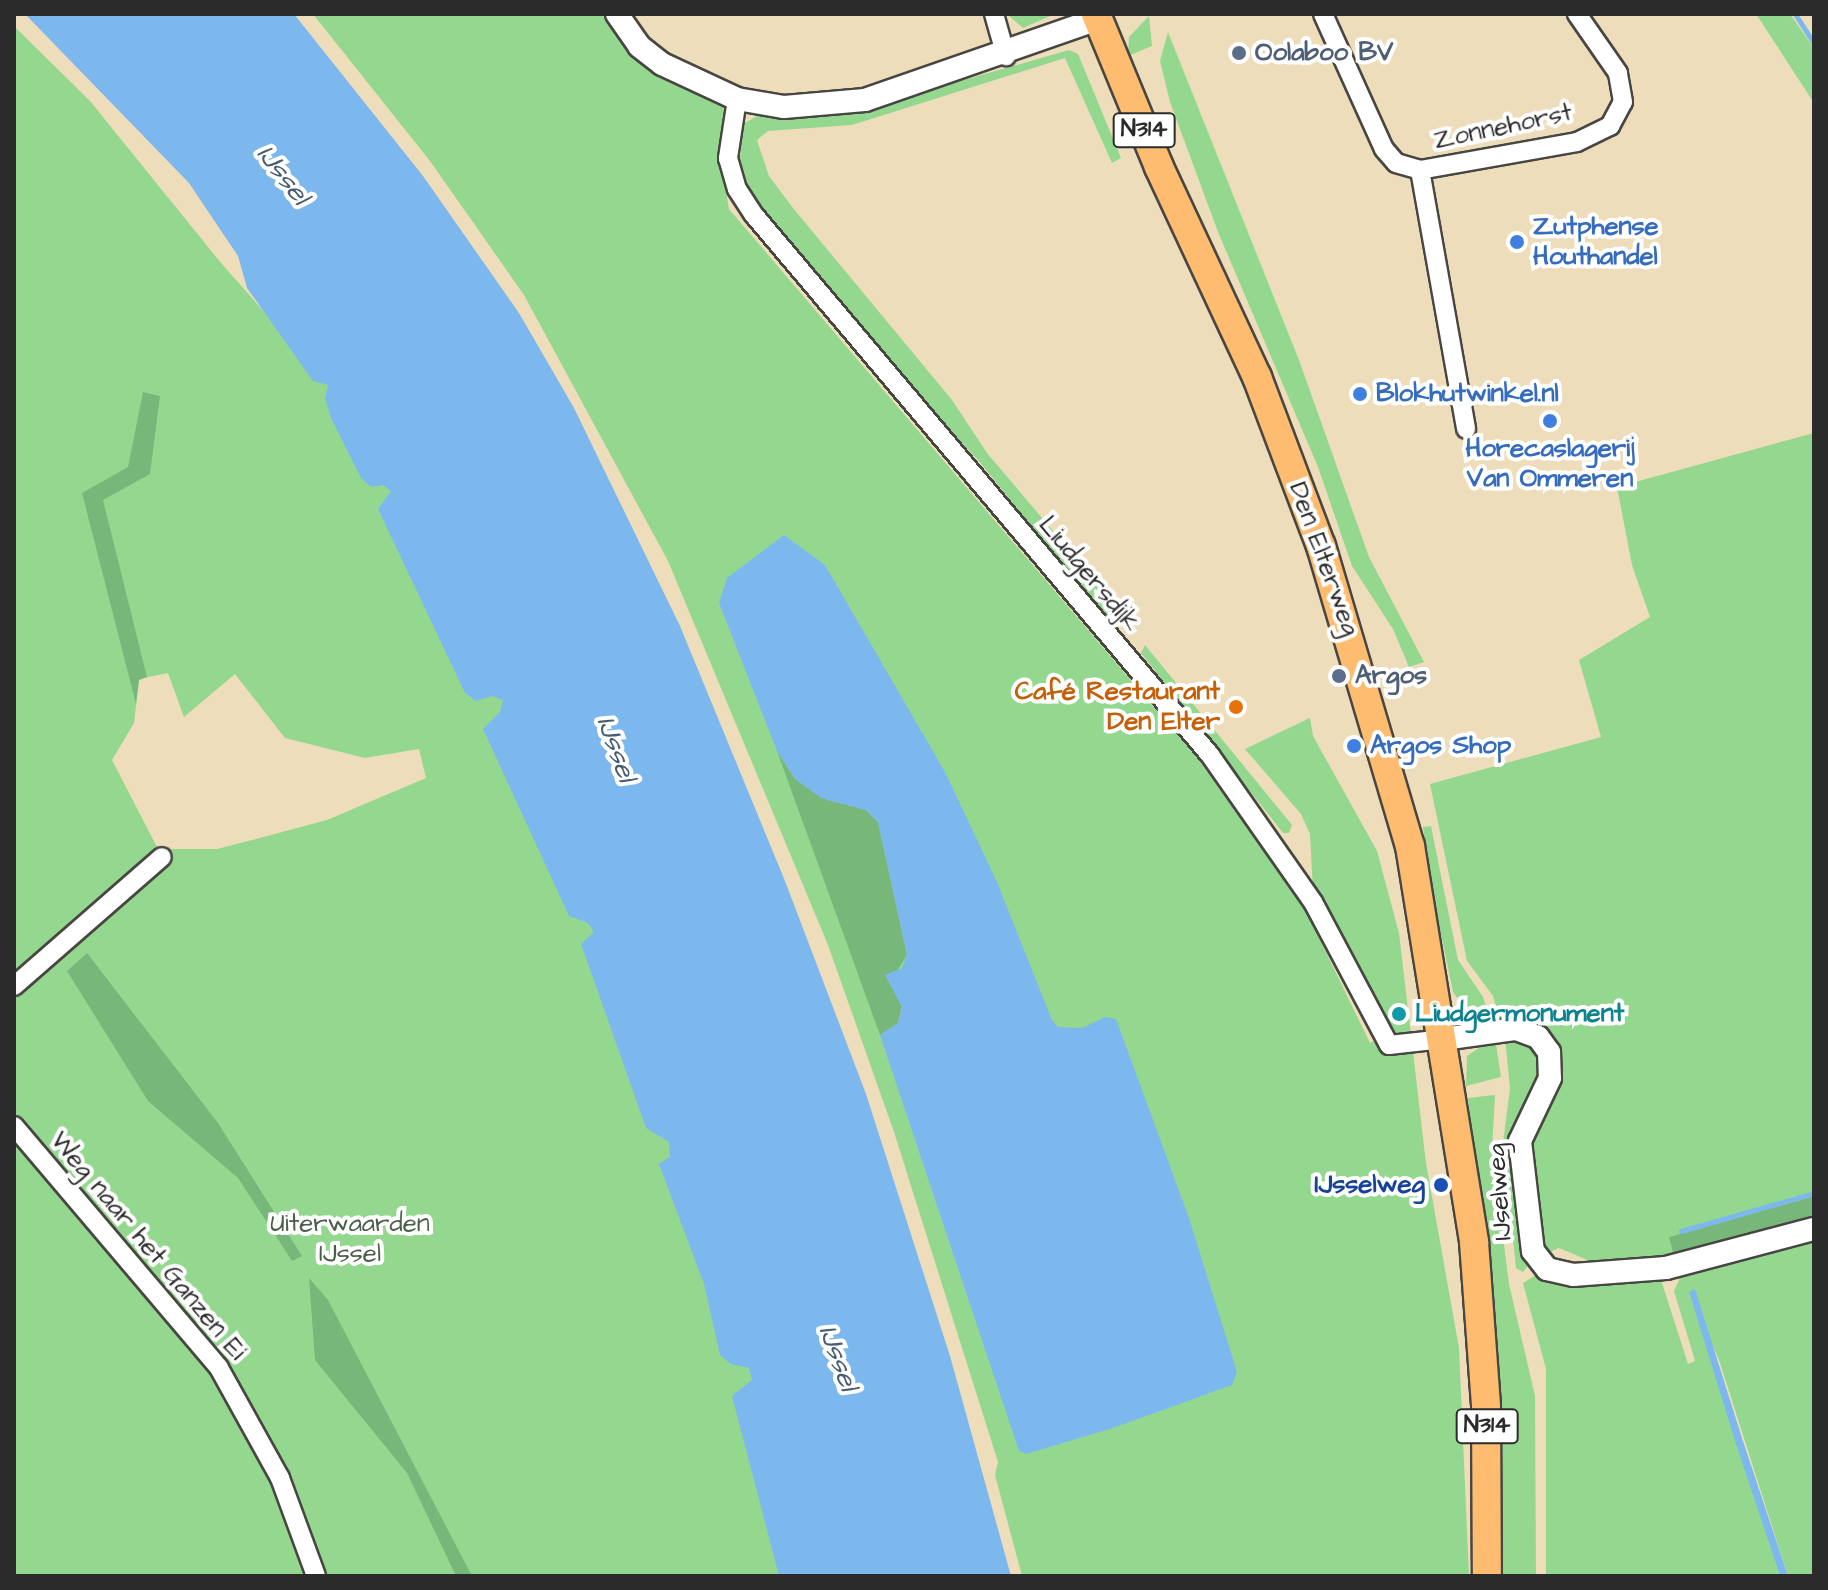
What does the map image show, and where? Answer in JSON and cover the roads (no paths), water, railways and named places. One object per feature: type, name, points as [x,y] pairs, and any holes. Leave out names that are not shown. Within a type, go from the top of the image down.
[{"type":"main road","name":"Den Elterweg","points":[[1102,16],[1159,167],[1257,377],[1350,630],[1410,846],[1443,1039],[1477,1276],[1486,1407],[1487,1576]]},
{"type":"street","points":[[617,14],[639,46],[662,64],[737,99],[784,107],[845,105],[1006,56],[1102,16]]},
{"type":"street","points":[[994,14],[1006,56]]},
{"type":"street","name":"Zonnehorst","points":[[1323,14],[1384,149],[1396,163],[1420,170],[1577,142],[1610,126],[1623,102],[1618,73],[1577,14]]},
{"type":"street","name":"Liudgersdijk","points":[[737,99],[728,158],[737,189],[754,215],[1210,755],[1313,902],[1389,1045],[1443,1039]]},
{"type":"street","name":"Zonnehorst","points":[[1420,170],[1466,429]]},
{"type":"street","points":[[14,986],[162,857]]},
{"type":"street","name":"IJselweg","points":[[1443,1039],[1516,1029],[1538,1037],[1549,1052],[1550,1078],[1520,1141],[1533,1251],[1547,1269],[1588,1275],[1666,1268],[1814,1229]]},
{"type":"street","name":"Weg naar het Ganzen Ei","points":[[14,1126],[219,1368],[280,1478],[316,1576]]},
{"type":"water","name":"IJssel","points":[[25,14],[294,14],[423,176],[519,313],[574,408],[680,626],[785,881],[866,1094],[950,1356],[1011,1576],[779,1576],[732,1396],[752,1380],[749,1368],[731,1364],[720,1355],[704,1284],[659,1164],[670,1157],[669,1142],[646,1128],[581,944],[594,932],[588,923],[569,916],[483,729],[500,712],[503,700],[492,696],[476,701],[465,693],[378,509],[391,491],[383,485],[371,487],[361,478],[331,418],[325,398],[328,385],[313,381],[247,288],[238,256],[189,183]]},
{"type":"water","points":[[784,535],[825,565],[945,772],[997,882],[1052,1020],[1058,1027],[1082,1028],[1105,1017],[1116,1019],[1189,1218],[1237,1372],[1232,1385],[1113,1428],[1026,1454],[1019,1451],[880,1035],[898,1023],[902,1007],[885,975],[902,968],[907,955],[878,822],[866,810],[821,798],[795,779],[777,751],[719,603],[727,578]]},
{"type":"water","points":[[1695,1289],[1788,1576],[1780,1576],[1736,1444],[1689,1292]]},
{"type":"waterway","points":[[1795,14],[1814,43]]},
{"type":"waterway","points":[[1681,1231],[1814,1193]]},
{"type":"place","name":"Oolaboo BV","points":[[1239,53]]},
{"type":"place","name":"Zutphense Houthandel","points":[[1517,242]]},
{"type":"place","name":"Blokhutwinkel.nl","points":[[1360,394]]},
{"type":"place","name":"Horecaslagerij Van Ommeren","points":[[1550,421]]},
{"type":"place","name":"Argos","points":[[1339,676]]},
{"type":"place","name":"Café Restaurant Den Elter","points":[[1236,707]]},
{"type":"place","name":"Argos Shop","points":[[1354,746]]},
{"type":"place","name":"Liudgermonument","points":[[1399,1014]]},
{"type":"place","name":"IJsselweg","points":[[1441,1185]]},
{"type":"park label","name":"Uiterwaarden IJssel","points":[[350,1239]]}]
